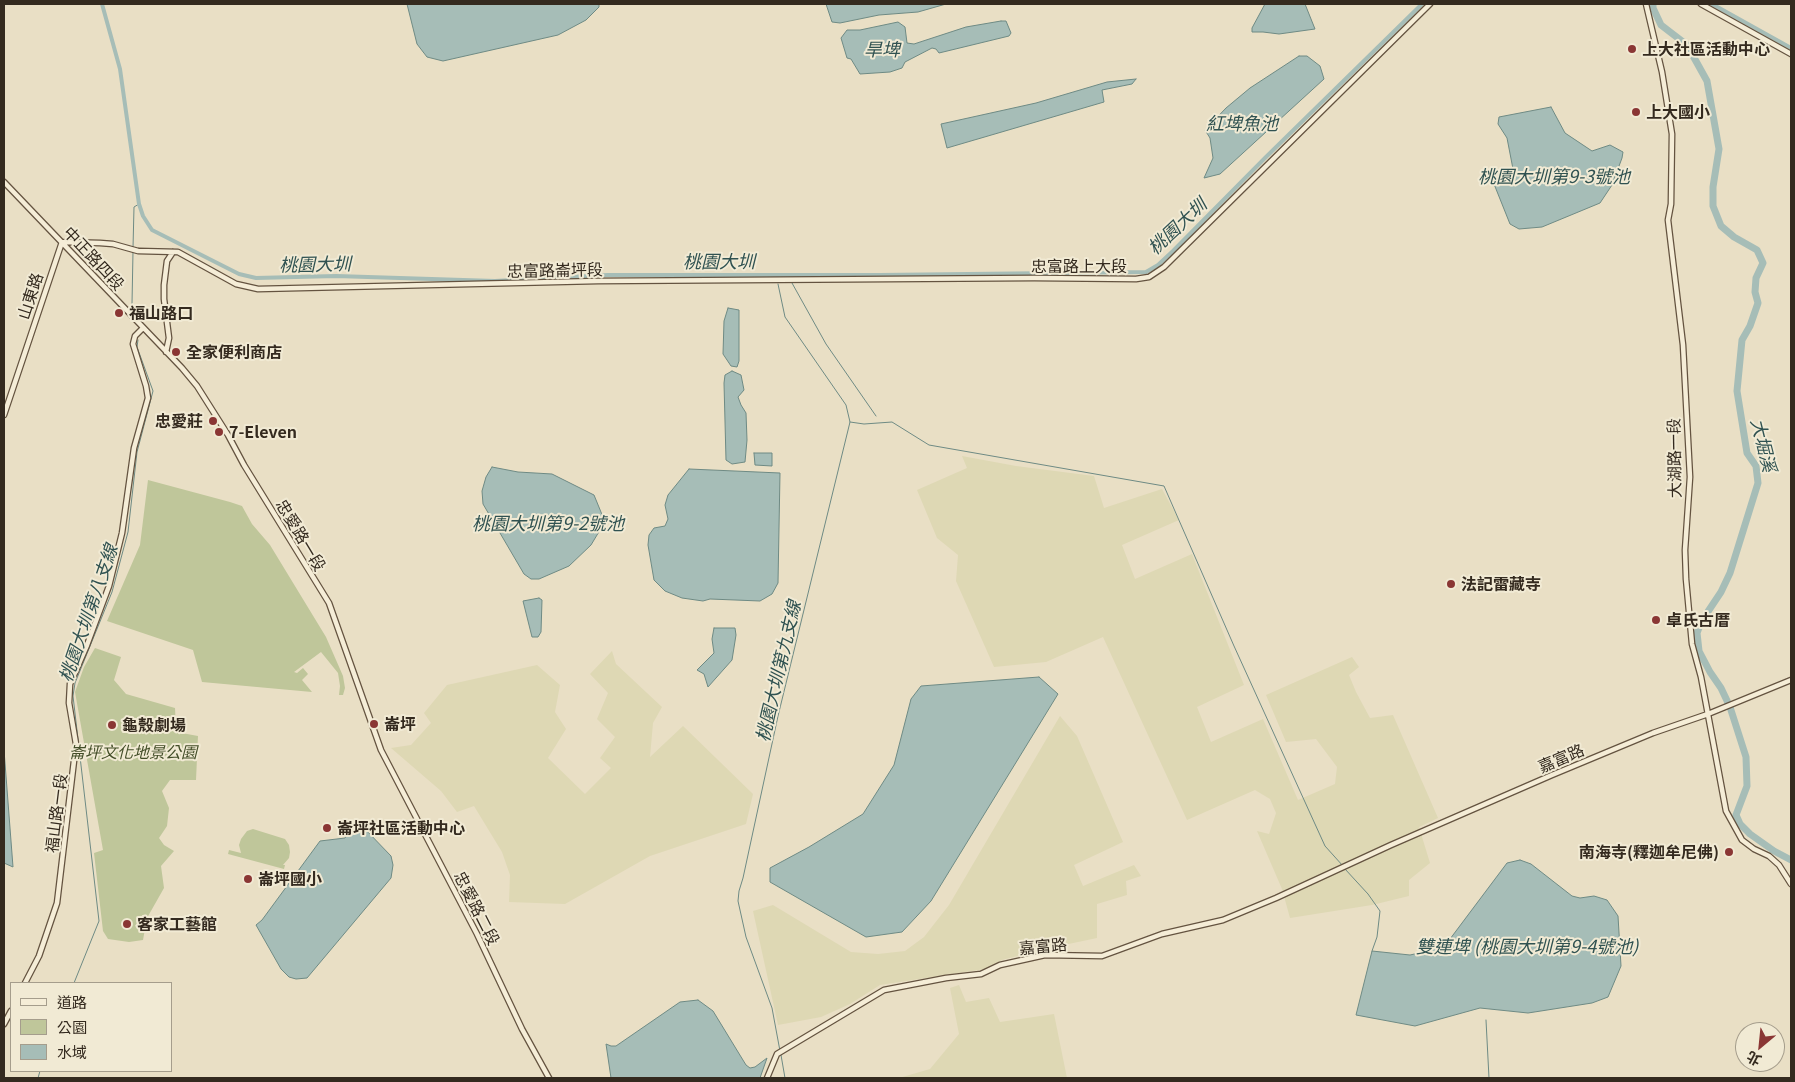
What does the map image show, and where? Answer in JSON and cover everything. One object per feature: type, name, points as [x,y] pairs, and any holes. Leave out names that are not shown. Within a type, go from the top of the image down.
[{"type":"street","name":"忠富路上大段","points":[[946,280],[1034,278],[1136,279],[1149,277],[1164,267],[1430,4]]},
{"type":"street","name":"大湖路一段","points":[[1646,4],[1662,72],[1672,134],[1671,204],[1668,220],[1683,344],[1690,477],[1686,579],[1692,644],[1701,677],[1726,811],[1742,840],[1754,849],[1770,856],[1779,865],[1791,884]]},
{"type":"street","points":[[1701,4],[1791,54]]},
{"type":"street","name":"中正路四段","points":[[4,182],[166,352]]},
{"type":"street","name":"忠富路崙坪段","points":[[62,242],[107,243],[135,250],[182,254],[236,284],[258,289],[598,281],[946,280]]},
{"type":"street","name":"山東路","points":[[4,415],[62,242]]},
{"type":"street","points":[[166,352],[169,338],[164,285],[167,261],[173,252]]},
{"type":"street","name":"福山路一段","points":[[25,982],[38,956],[57,903],[76,744],[69,703],[70,684],[109,586],[122,533],[134,448],[148,398],[133,344],[135,336],[143,328]]},
{"type":"street","name":"忠愛路一段","points":[[166,352],[197,386],[329,603],[381,750]]},
{"type":"street","name":"嘉富路","points":[[768,1078],[776,1054],[884,990],[946,978],[981,974],[1000,965],[1045,956],[1102,956],[1162,934],[1223,920],[1391,845],[1653,733],[1708,714],[1791,680]]},
{"type":"street","name":"忠愛路二段","points":[[381,750],[477,934],[522,1029],[549,1078]]},
{"type":"street","points":[[4,1024],[10,1013]]},
{"type":"shaded area","points":[[962,456],[1016,466],[1094,476],[1104,508],[1162,489],[1179,520],[1122,545],[1135,579],[1192,554],[1244,685],[1197,707],[1211,742],[1263,719],[1298,800],[1335,784],[1337,767],[1316,739],[1286,742],[1266,695],[1352,657],[1359,667],[1349,675],[1356,692],[1370,718],[1393,715],[1438,818],[1419,827],[1430,863],[1409,880],[1409,896],[1372,905],[1290,918],[1282,889],[1257,831],[1269,834],[1276,813],[1270,799],[1255,790],[1187,820],[1103,637],[1046,662],[994,667],[956,581],[958,555],[937,538],[917,490],[967,468]]},
{"type":"shaded area","points":[[612,651],[616,664],[662,707],[653,723],[650,757],[683,726],[753,794],[746,824],[650,856],[565,904],[509,902],[510,875],[502,852],[474,806],[457,812],[441,791],[391,748],[411,745],[431,723],[424,713],[447,685],[537,665],[560,685],[555,712],[566,729],[548,758],[585,794],[611,768],[600,758],[615,737],[597,719],[608,693],[590,674]]},
{"type":"shaded area","points":[[1060,716],[1077,736],[1123,842],[1074,865],[1083,886],[1134,865],[1141,876],[1126,881],[1127,895],[1097,904],[1097,938],[1002,960],[985,969],[880,985],[850,1004],[821,1017],[778,1025],[753,911],[773,905],[851,952],[878,954],[905,951],[924,937],[949,905]]},
{"type":"shaded area","points":[[959,985],[966,1002],[989,998],[1000,1022],[1054,1014],[1067,1078],[899,1078],[930,1069],[959,1034],[950,988]]},
{"type":"green space","points":[[148,480],[242,506],[252,524],[270,545],[326,637],[343,676],[345,688],[343,695],[339,695],[338,673],[321,652],[294,672],[297,673],[303,668],[308,674],[302,680],[312,692],[202,682],[193,650],[107,621],[140,545]]},
{"type":"green space","name":"崙坪文化地景公園","points":[[95,648],[121,657],[114,680],[126,694],[175,708],[176,732],[198,736],[196,780],[170,780],[162,791],[169,808],[167,826],[159,838],[164,845],[174,851],[161,866],[164,888],[147,918],[143,940],[129,942],[108,939],[103,931],[94,853],[103,850],[75,692],[84,667]]},
{"type":"green space","points":[[253,829],[285,839],[289,845],[290,852],[289,858],[283,865],[285,865],[284,869],[228,854],[229,850],[241,853],[239,845],[241,839],[247,831]]},
{"type":"water","points":[[407,4],[599,4],[599,7],[586,20],[558,35],[443,61],[427,57],[417,44]]},
{"type":"water","points":[[826,4],[946,4],[918,12],[879,15],[840,23],[832,22]]},
{"type":"water","points":[[1265,4],[1305,4],[1315,29],[1279,34],[1252,32],[1252,28]]},
{"type":"water","name":"旱埤","points":[[1006,21],[1011,33],[1009,36],[939,53],[936,49],[932,48],[905,62],[902,68],[890,72],[860,74],[851,59],[847,58],[841,38],[847,30],[860,30],[898,22],[905,27],[907,43],[914,44],[966,27]]},
{"type":"water","name":"紅埤魚池","points":[[1299,56],[1307,56],[1320,66],[1324,79],[1220,174],[1204,178],[1213,158],[1210,138],[1205,130],[1226,108],[1250,88]]},
{"type":"water","points":[[1136,79],[1132,84],[1102,90],[1104,102],[947,148],[941,124],[1036,103],[1107,82]]},
{"type":"water","name":"桃園大圳第9-3號池","points":[[1551,107],[1565,133],[1592,151],[1610,145],[1623,152],[1622,158],[1612,185],[1600,203],[1542,227],[1519,229],[1510,224],[1494,184],[1495,180],[1511,175],[1513,169],[1507,138],[1498,124],[1499,117]]},
{"type":"water","points":[[728,308],[739,310],[739,361],[737,367],[731,366],[723,354],[724,321]]},
{"type":"water","points":[[732,371],[741,375],[744,390],[738,397],[746,413],[747,440],[745,462],[732,464],[726,460],[724,383],[725,375]]},
{"type":"water","points":[[754,453],[772,453],[772,466],[755,465]]},
{"type":"water","name":"桃園大圳第9-2號池","points":[[492,467],[518,472],[552,474],[594,495],[603,517],[600,530],[591,545],[569,566],[539,579],[531,579],[524,574],[483,504],[482,491],[486,477]]},
{"type":"water","points":[[689,469],[780,473],[778,583],[772,594],[760,601],[710,599],[703,601],[682,598],[665,591],[654,580],[648,545],[649,535],[654,528],[665,526],[668,519],[665,505],[668,495]]},
{"type":"water","points":[[539,598],[542,600],[541,632],[538,637],[532,637],[523,601]]},
{"type":"water","points":[[714,628],[735,628],[736,635],[732,660],[708,687],[704,674],[697,670],[714,653],[712,639]]},
{"type":"water","points":[[1039,677],[1058,694],[931,901],[902,932],[866,937],[770,882],[770,868],[863,814],[894,765],[911,699],[921,686]]},
{"type":"water","points":[[4,750],[13,867],[4,863]]},
{"type":"water","points":[[365,829],[391,856],[393,865],[391,878],[307,978],[296,979],[289,977],[281,969],[256,925],[262,920],[320,841],[345,838],[349,832]]},
{"type":"water","name":"雙連埤 (桃園大圳第9-4號池)","points":[[1520,860],[1531,864],[1572,896],[1580,898],[1594,896],[1607,900],[1618,916],[1621,966],[1608,997],[1592,1003],[1528,1013],[1480,1008],[1415,1026],[1356,1015],[1372,951],[1410,955],[1428,951],[1447,943],[1507,863]]},
{"type":"water","points":[[698,1000],[713,1011],[746,1065],[750,1068],[755,1067],[767,1058],[760,1078],[611,1078],[606,1044],[616,1046],[680,1002]]},
{"type":"waterway","name":"桃園大圳","points":[[102,4],[120,69],[139,204],[143,216],[152,230],[239,274],[256,278],[336,276],[495,281],[608,275],[880,275],[1146,272],[1158,265],[1173,251],[1422,4]]},
{"type":"waterway","name":"大堀溪","points":[[1653,4],[1661,25],[1687,45],[1707,81],[1719,149],[1713,187],[1713,206],[1721,226],[1734,237],[1757,250],[1763,263],[1756,278],[1755,292],[1758,303],[1750,326],[1742,340],[1737,391],[1747,453],[1756,466],[1758,483],[1730,573],[1721,592],[1701,622],[1697,633],[1699,651],[1730,707],[1746,757],[1747,786],[1736,815],[1740,824],[1750,834],[1774,851],[1791,860]]},
{"type":"waterway","name":"桃園大圳","points":[[1712,4],[1791,48]]},
{"type":"waterway","name":"桃園大圳第八支線","points":[[133,248],[134,207],[139,204]]},
{"type":"waterway","name":"桃園大圳第八支線","points":[[132,304],[133,252]]},
{"type":"waterway","points":[[792,283],[826,344],[876,416]]},
{"type":"waterway","name":"桃園大圳第九支線","points":[[778,284],[785,317],[846,405],[850,422],[778,716],[739,891],[738,901],[746,937],[772,1008],[780,1051]]},
{"type":"waterway","name":"桃園大圳第八支線","points":[[74,982],[99,921],[73,696],[75,683],[112,592],[128,532],[137,452],[153,391],[137,347],[138,340]]},
{"type":"waterway","points":[[850,422],[864,424],[892,422],[929,445],[1164,486],[1325,846],[1343,866]]},
{"type":"waterway","points":[[1345,869],[1368,894],[1380,911],[1377,937],[1372,951]]},
{"type":"waterway","points":[[1486,1020],[1489,1078]]},
{"type":"waterway","name":"桃園大圳第九支線","points":[[781,1055],[785,1078]]},
{"type":"waterway","name":"桃園大圳第八支線","points":[[38,1078],[40,1072]]},
{"type":"place","name":"上大社區活動中心","points":[[1632,49]]},
{"type":"place","name":"上大國小","points":[[1636,112]]},
{"type":"place","name":"福山路口","points":[[119,313]]},
{"type":"place","name":"全家便利商店","points":[[176,352]]},
{"type":"place","name":"忠愛莊","points":[[213,421]]},
{"type":"place","name":"7-Eleven","points":[[219,432]]},
{"type":"place","name":"法記雷藏寺","points":[[1451,584]]},
{"type":"place","name":"卓氏古厝","points":[[1656,620]]},
{"type":"place","name":"崙坪","points":[[374,724]]},
{"type":"place","name":"龜殼劇場","points":[[112,725]]},
{"type":"place","name":"崙坪社區活動中心","points":[[327,828]]},
{"type":"place","name":"南海寺(釋迦牟尼佛)","points":[[1729,852]]},
{"type":"place","name":"崙坪國小","points":[[248,879]]},
{"type":"place","name":"客家工藝館","points":[[127,924]]}]
